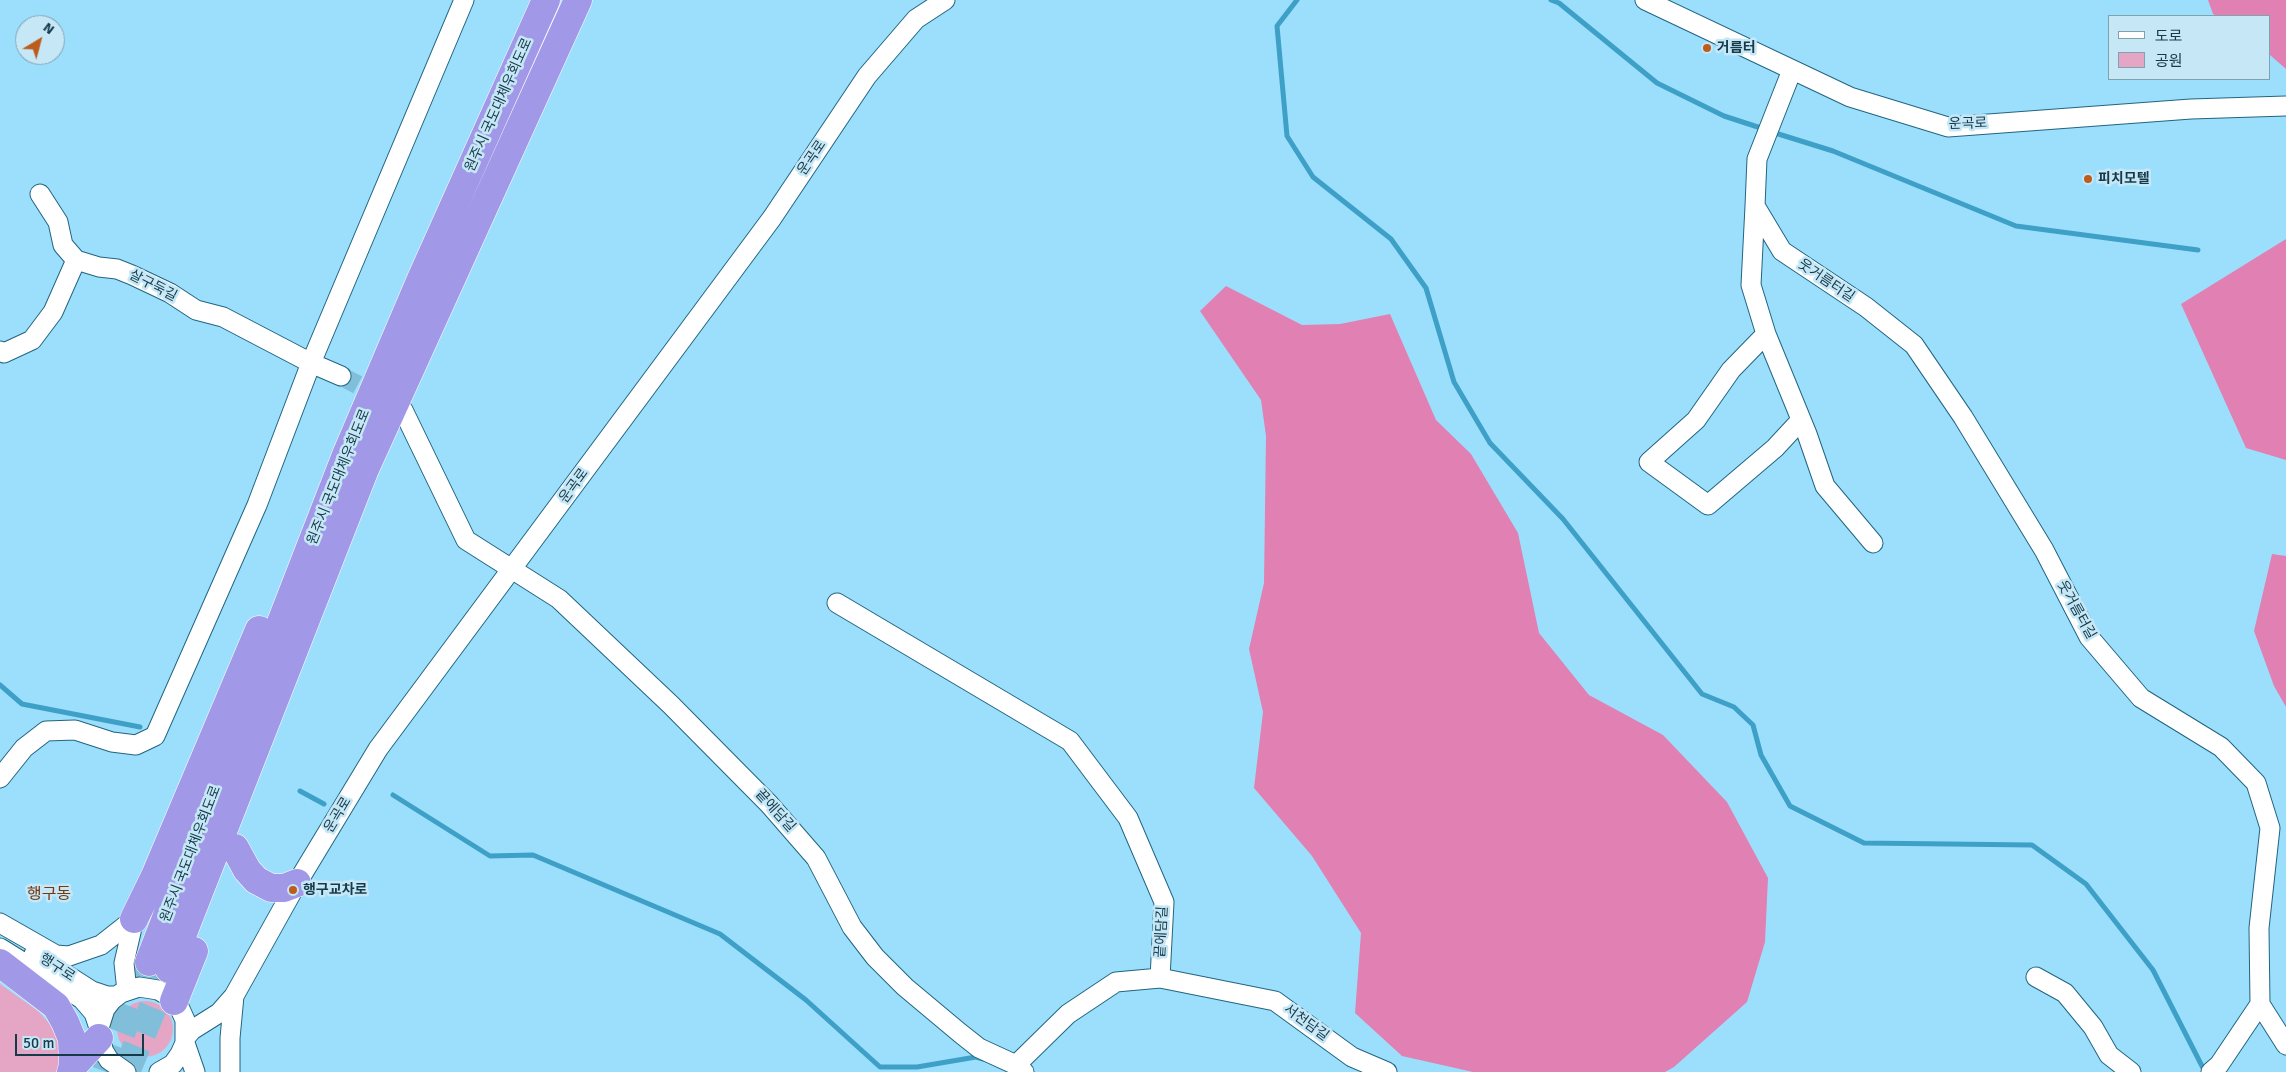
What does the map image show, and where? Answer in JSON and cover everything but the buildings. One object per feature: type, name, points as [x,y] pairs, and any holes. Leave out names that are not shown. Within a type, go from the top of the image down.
[{"type":"highway","name":"원주시 국도대체우회도로","points":[[356,462],[421,279],[546,0]]},
{"type":"highway","points":[[159,966],[356,462],[578,0]]},
{"type":"highway","points":[[178,1007],[235,848],[362,512],[356,462]]},
{"type":"highway","points":[[134,919],[155,876],[317,492],[356,462]]},
{"type":"highway","points":[[235,848],[247,870],[256,880],[271,888],[284,888],[297,883]]},
{"type":"highway","points":[[0,963],[56,1006],[72,1040],[72,1069]]},
{"type":"highway","points":[[72,1069],[99,1033]]},
{"type":"street","points":[[0,778],[24,748],[46,731],[75,730],[112,742],[136,745],[155,736],[257,505],[311,363],[464,0]]},
{"type":"street","name":"운곡로","points":[[234,996],[297,883],[378,749],[772,218],[867,76],[916,19],[945,0]]},
{"type":"street","name":"운곡로","points":[[1645,0],[1850,97],[1948,127],[2191,109],[2286,106]]},
{"type":"street","points":[[1792,70],[1757,159],[1751,285],[1766,334],[1801,420],[1825,486],[1873,544]]},
{"type":"street","points":[[0,351],[4,353],[32,340],[52,312],[76,260],[63,245],[58,222],[40,194]]},
{"type":"street","name":"웃거름터길","points":[[1755,206],[1782,251],[1866,307],[1914,345],[1963,416],[2034,534],[2089,637],[2142,698],[2221,747],[2256,783],[2270,828],[2259,928],[2260,1004]]},
{"type":"street","name":"살구둑길","points":[[76,260],[117,269],[132,275],[170,293],[196,310],[223,317],[311,363],[341,376]]},
{"type":"street","points":[[1766,334],[1732,370],[1696,420],[1649,462],[1708,505],[1775,448],[1801,420]]},
{"type":"street","points":[[403,410],[466,540],[512,570]]},
{"type":"street","name":"끝에담길","points":[[512,570],[558,599],[671,705],[769,804],[816,858],[852,927],[875,957],[905,987],[979,1048],[1020,1068],[1068,1014],[1116,982],[1160,978],[1164,902],[1128,818],[1070,741],[837,603]]},
{"type":"street","points":[[0,923],[56,955],[70,956],[101,945],[134,919]]},
{"type":"street","points":[[122,993],[124,964],[134,919]]},
{"type":"street","name":"행구로","points":[[0,932],[92,991],[107,996],[122,993]]},
{"type":"street","name":"행구로","points":[[0,948],[82,999],[94,1013],[99,1033]]},
{"type":"street","points":[[2036,977],[2065,993],[2093,1027],[2109,1055],[2131,1072]]},
{"type":"street","name":"서천담길","points":[[1160,978],[1275,1001],[1352,1057],[1387,1072]]},
{"type":"street","points":[[126,1072],[109,1060],[99,1033],[105,1008],[122,993],[149,988],[158,990],[178,1007],[194,1014],[234,996]]},
{"type":"street","points":[[162,1071],[176,1059],[192,1030],[219,1013],[234,996]]},
{"type":"street","points":[[230,1072],[230,1038],[234,996]]},
{"type":"street","points":[[2215,1068],[2260,1004],[2286,1045]]},
{"type":"street","points":[[178,1007],[185,1020],[185,1040],[194,1072]]},
{"type":"green space","points":[[0,984],[38,1011],[50,1024],[57,1038],[61,1060],[60,1072],[0,1072]]},
{"type":"green space","points":[[145,1001],[156,1003],[165,1009],[171,1018],[173,1029],[171,1040],[165,1049],[156,1055],[145,1057],[134,1055],[125,1049],[119,1040],[117,1029],[119,1018],[125,1009],[134,1003]]},
{"type":"shaded area","points":[[2208,0],[2286,0],[2286,69],[2271,56],[2271,15],[2213,14]]},
{"type":"shaded area","points":[[2286,239],[2286,460],[2246,448],[2181,304]]},
{"type":"shaded area","points":[[1226,286],[1302,325],[1340,324],[1390,314],[1436,420],[1471,454],[1518,533],[1539,633],[1589,695],[1663,735],[1727,802],[1768,878],[1765,942],[1747,1002],[1674,1067],[1665,1072],[1473,1072],[1402,1056],[1355,1013],[1361,933],[1312,856],[1254,788],[1263,712],[1249,649],[1264,583],[1266,436],[1261,400],[1200,311]]},
{"type":"shaded area","points":[[2272,554],[2286,556],[2286,707],[2274,686],[2254,631]]},
{"type":"waterway","points":[[1297,0],[1277,26],[1287,136],[1313,177],[1391,239],[1426,288],[1454,382],[1490,443],[1563,519],[1702,694],[1734,707],[1753,725],[1761,755],[1790,806],[1864,843],[2032,845],[2086,884],[2153,970],[2205,1072]]},
{"type":"waterway","points":[[1551,0],[1559,3],[1657,83],[1724,116],[1764,129]]},
{"type":"waterway","points":[[1772,132],[1833,151],[2016,226],[2198,250]]},
{"type":"waterway","points":[[0,685],[22,704],[140,727]]},
{"type":"waterway","points":[[300,791],[324,804]]},
{"type":"waterway","points":[[393,795],[490,856],[533,855],[720,934],[806,1000],[880,1067],[917,1067],[976,1057],[983,1059]]},
{"type":"tunnel","points":[[341,376],[382,398]]},
{"type":"tunnel","points":[[106,1072],[149,962]]},
{"type":"tunnel","points":[[126,1072],[169,969]]},
{"type":"place","name":"거름터","points":[[1707,48]]},
{"type":"place","name":"피치모텔","points":[[2088,179]]},
{"type":"place","name":"행구교차로","points":[[293,890]]},
{"type":"district","name":"행구동","points":[[49,895]]}]
